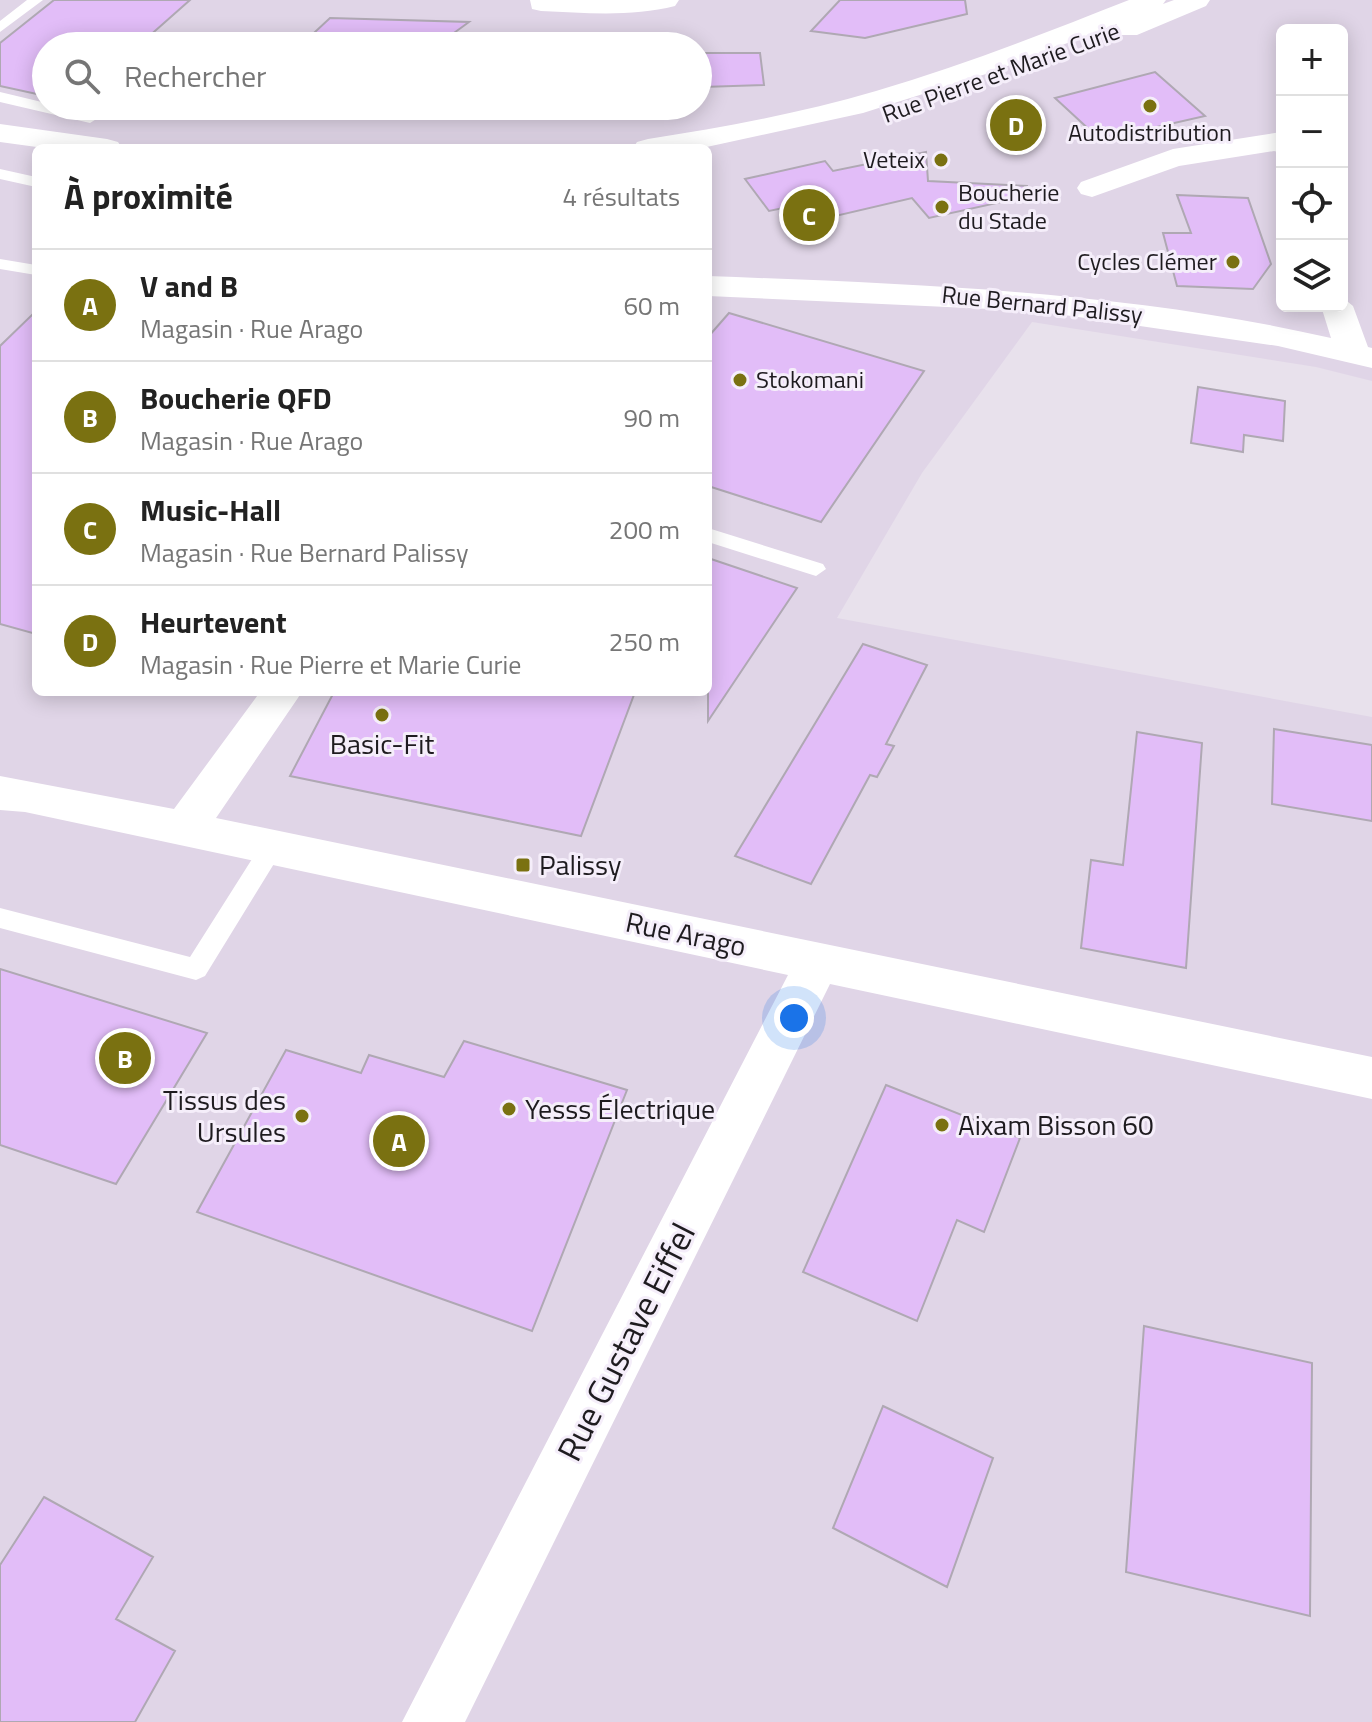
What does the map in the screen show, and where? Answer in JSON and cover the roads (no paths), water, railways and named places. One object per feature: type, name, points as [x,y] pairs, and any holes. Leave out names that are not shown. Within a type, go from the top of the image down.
[{"type":"street","points":[[541,3],[608,6],[666,0]]},
{"type":"street","name":"Rue Pierre et Marie Curie","points":[[670,144],[790,122],[891,96],[987,64],[1153,0]]},
{"type":"street","name":"Rue Pierre et Marie Curie","points":[[712,151],[780,140],[910,109],[1053,58],[1197,0]]},
{"type":"street","points":[[0,133],[78,144]]},
{"type":"street","points":[[1092,188],[1187,154],[1276,142]]},
{"type":"street","points":[[0,151],[32,155]]},
{"type":"street","name":"Rue Bernard Palissy","points":[[712,286],[1037,301],[1254,332],[1363,355]]},
{"type":"street","points":[[1340,312],[1363,355]]},
{"type":"street","points":[[184,829],[279,696]]},
{"type":"street","name":"Rue Arago","points":[[0,793],[272,847],[1372,1078]]},
{"type":"street","name":"Rue Gustave Eiffel","points":[[433,1722],[818,962]]},
{"type":"lane","points":[[0,28],[36,0]]},
{"type":"lane","points":[[0,97],[32,104]]},
{"type":"lane","points":[[0,174],[32,181]]},
{"type":"lane","points":[[0,264],[32,269]]},
{"type":"lane","points":[[712,536],[816,569]]},
{"type":"lane","points":[[0,918],[196,969],[272,847]]},
{"type":"place","name":"Autodistribution","points":[[1150,106]]},
{"type":"place","name":"Heurtevent","points":[[1016,125]]},
{"type":"place","name":"Veteix","points":[[941,160]]},
{"type":"place","name":"Boucherie du Stade","points":[[942,207]]},
{"type":"place","name":"Music-Hall","points":[[809,215]]},
{"type":"place","name":"Cycles Clémer","points":[[1233,262]]},
{"type":"place","name":"Stokomani","points":[[740,380]]},
{"type":"place","name":"Basic-Fit","points":[[382,715]]},
{"type":"place","name":"Palissy","points":[[523,865]]},
{"type":"place","name":"Boucherie QFD","points":[[125,1058]]},
{"type":"place","name":"Yesss Électrique","points":[[509,1109]]},
{"type":"place","name":"Tissus des Ursules","points":[[302,1116]]},
{"type":"place","name":"Aixam Bisson 60","points":[[942,1125]]},
{"type":"place","name":"V and B","points":[[399,1141]]}]
